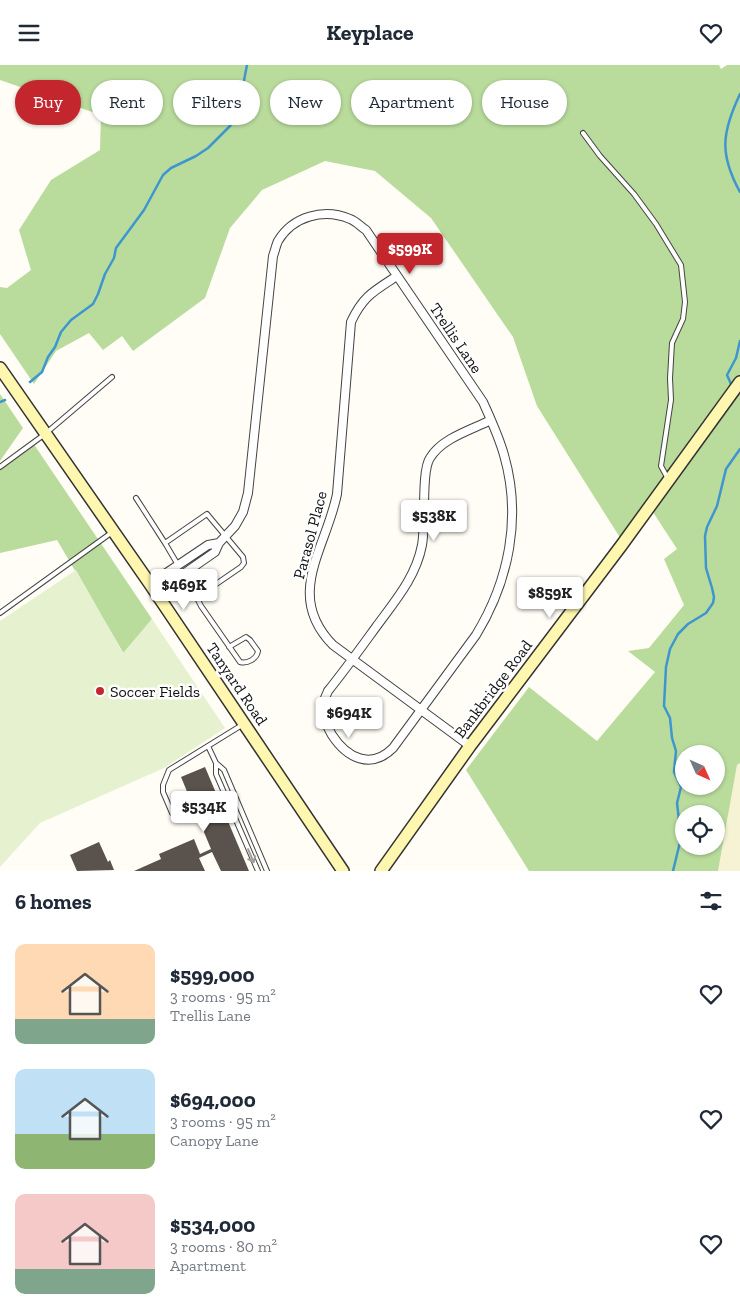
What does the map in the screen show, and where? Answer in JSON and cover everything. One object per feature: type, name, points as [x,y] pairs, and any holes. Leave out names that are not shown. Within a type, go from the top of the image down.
[{"type":"street","name":"Trellis Lane","points":[[153,589],[215,552],[219,543],[235,526],[243,512],[248,493],[273,256],[278,242],[296,222],[316,213],[338,215],[352,219],[366,231],[483,403],[502,449],[511,486],[512,527],[507,561],[496,598],[476,635],[421,710]]},
{"type":"street","name":"Parasol Place","points":[[397,276],[369,294],[358,308],[351,322],[337,493],[333,513],[315,565],[308,596],[314,618],[321,633],[332,645],[470,747]]},
{"type":"street","name":"Tanyard Road","points":[[0,368],[153,589],[343,871]]},
{"type":"street","name":"Bankbridge Road","points":[[380,871],[740,382]]},
{"type":"street","points":[[421,710],[393,748],[380,757],[366,759],[352,756],[343,749],[324,720],[323,704],[328,691],[406,586],[416,566],[422,544],[425,518],[425,470],[428,459],[445,443],[491,420]]},
{"type":"street","name":"Trellis Lane","points":[[153,589],[178,565],[208,545],[219,543]]},
{"type":"lane","points":[[583,133],[600,156],[634,194],[656,224],[681,265],[684,302],[683,319],[672,343],[671,400],[661,466],[669,480]]},
{"type":"lane","points":[[0,467],[45,434],[112,377]]},
{"type":"lane","points":[[136,497],[178,565]]},
{"type":"lane","points":[[165,543],[207,514],[243,557],[244,563],[241,567],[201,595],[198,600],[230,647],[242,663],[246,663],[256,657],[258,653],[246,637],[230,647]]},
{"type":"lane","points":[[0,613],[113,532]]},
{"type":"lane","points":[[172,813],[163,792],[163,785],[169,770],[244,724]]},
{"type":"lane","points":[[208,746],[216,763],[224,770],[267,871]]},
{"type":"lane","points":[[216,763],[216,774],[258,871]]},
{"type":"shaded area","points":[[740,763],[740,871],[718,871],[721,855],[725,855],[725,832],[737,765]]},
{"type":"green space","points":[[0,65],[719,65],[721,69],[727,65],[740,65],[740,763],[737,765],[725,832],[725,805],[675,805],[675,855],[721,855],[718,871],[529,871],[466,770],[529,687],[597,741],[655,672],[628,651],[649,648],[684,605],[664,559],[677,549],[651,509],[624,544],[537,406],[513,337],[431,218],[375,171],[325,161],[262,190],[230,228],[205,298],[133,351],[122,336],[103,350],[89,333],[56,351],[34,384],[0,334],[0,287],[7,288],[31,270],[19,230],[51,180],[100,150],[101,125],[163,125],[163,80],[91,80],[91,112],[81,108],[81,80],[15,80],[15,85],[0,80]]},
{"type":"green space","points":[[0,394],[23,428],[0,461]]},
{"type":"green space","points":[[33,443],[152,619],[124,654],[57,540],[0,553],[0,466]]},
{"type":"green space","name":"Soccer Fields","points":[[76,570],[123,653],[152,619],[225,728],[164,768],[40,823],[0,867],[0,621]]},
{"type":"building","points":[[205,767],[249,871],[221,871],[212,852],[199,858],[205,871],[134,871],[161,859],[159,854],[194,839],[200,854],[211,849],[181,777]]},
{"type":"building","points":[[99,842],[108,862],[110,860],[114,870],[77,871],[70,855]]},
{"type":"waterway","points":[[30,382],[42,372],[61,332],[71,320],[93,304],[105,274],[114,258],[116,248],[144,210],[163,175],[171,168],[208,148],[235,119],[247,65]]},
{"type":"waterway","points":[[740,94],[729,120],[725,143],[729,166],[740,192]]},
{"type":"waterway","points":[[731,384],[727,375],[736,358],[740,341]]},
{"type":"waterway","points":[[0,402],[5,400]]},
{"type":"waterway","points":[[673,871],[681,838],[677,803],[681,787],[674,772],[676,751],[672,738],[670,718],[664,706],[666,667],[670,649],[678,634],[688,624],[706,613],[713,603],[714,597],[706,568],[705,536],[717,506],[726,469],[740,449]]},
{"type":"place","name":"Soccer Fields","points":[[100,691]]}]
